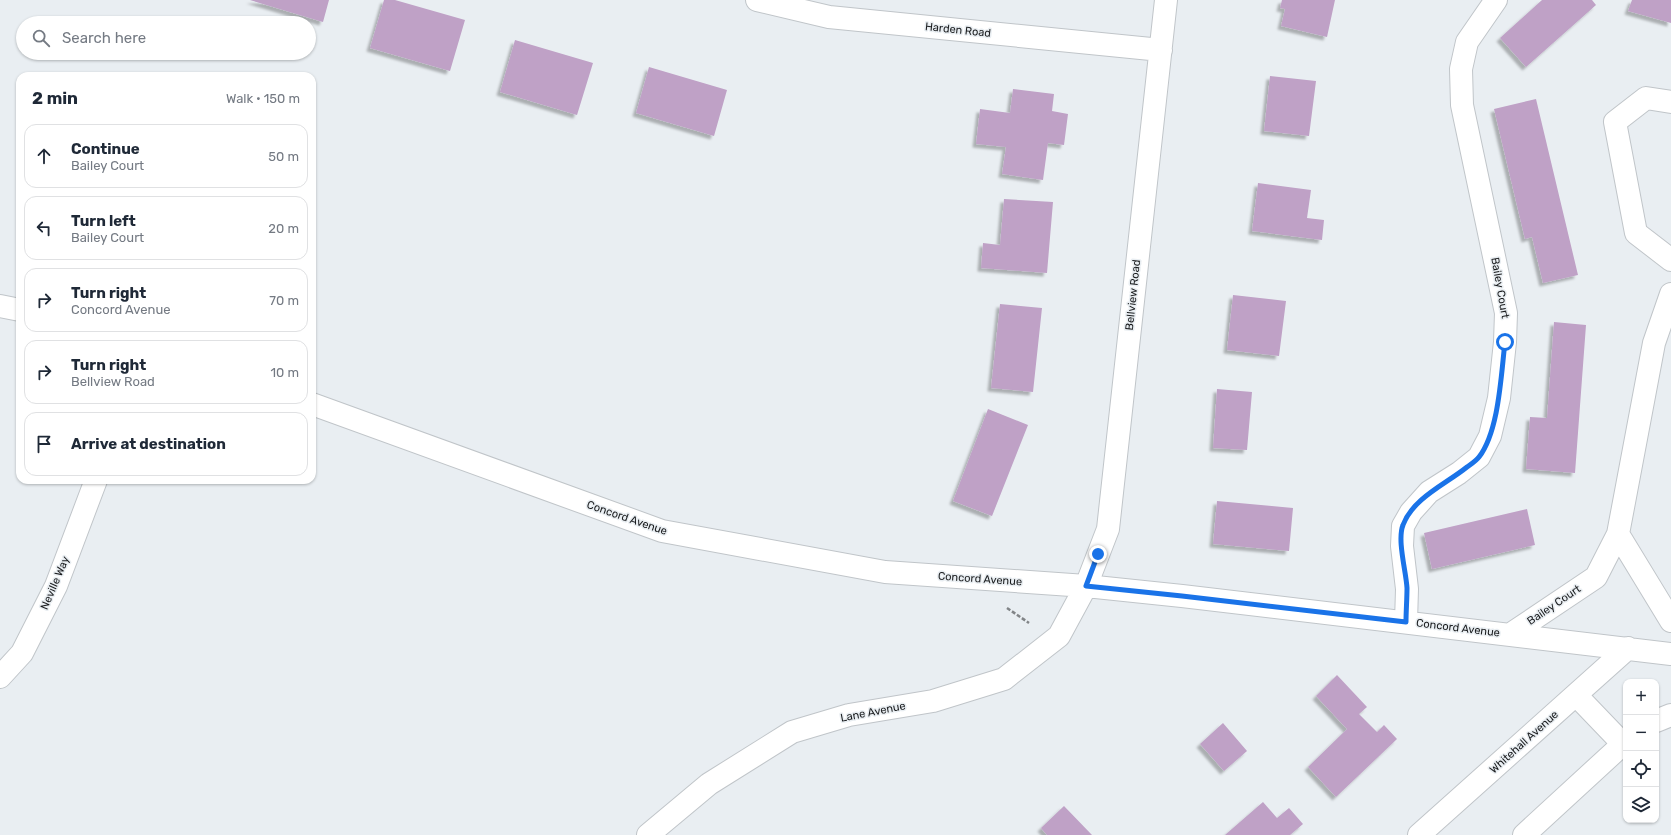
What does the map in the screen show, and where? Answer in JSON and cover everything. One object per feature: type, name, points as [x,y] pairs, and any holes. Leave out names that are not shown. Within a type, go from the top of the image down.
[{"type":"street","name":"Harden Road","points":[[757,0],[829,17],[1160,50]]},
{"type":"street","name":"Bellview Road","points":[[1086,586],[1108,529],[1166,0]]},
{"type":"street","name":"Bailey Court","points":[[1406,622],[1407,589],[1402,546],[1403,526],[1411,512],[1430,492],[1459,473],[1479,457],[1490,436],[1499,398],[1505,342],[1506,313],[1462,105],[1461,69],[1467,42],[1496,0]]},
{"type":"street","points":[[1671,102],[1646,98],[1615,122],[1636,233],[1671,260]]},
{"type":"street","name":"Bailey Court","points":[[1511,634],[1596,577],[1618,534],[1654,343],[1671,294]]},
{"type":"street","points":[[0,306],[16,309]]},
{"type":"street","name":"Concord Avenue","points":[[316,405],[662,532],[886,572],[1086,586],[1182,596],[1671,654]]},
{"type":"street","name":"Neville Way","points":[[0,677],[22,653],[56,586],[94,484]]},
{"type":"street","points":[[1618,534],[1671,621]]},
{"type":"street","name":"Lane Avenue","points":[[648,835],[709,784],[792,732],[849,715],[933,701],[1004,679],[1059,636],[1086,586]]},
{"type":"street","name":"Whitehall Avenue","points":[[1419,835],[1628,648]]},
{"type":"street","points":[[1576,695],[1623,742]]},
{"type":"street","points":[[1659,720],[1671,715]]},
{"type":"street","points":[[1525,834],[1623,746]]},
{"type":"path","points":[[1005,606],[1029,623]]},
{"type":"building","points":[[250,0],[329,0],[323,22],[316,20],[316,16],[303,16]]},
{"type":"building","points":[[384,0],[395,0],[465,20],[450,71],[370,48]]},
{"type":"building","points":[[1282,0],[1335,0],[1327,37],[1281,26],[1285,9],[1280,8]]},
{"type":"building","points":[[1542,0],[1592,0],[1596,5],[1526,67],[1500,38]]},
{"type":"building","points":[[1632,0],[1671,0],[1671,23],[1628,11]]},
{"type":"building","points":[[515,40],[593,63],[577,115],[500,92]]},
{"type":"building","points":[[649,67],[727,90],[714,136],[636,113]]},
{"type":"building","points":[[1270,76],[1316,81],[1309,136],[1264,131]]},
{"type":"building","points":[[1013,89],[1054,94],[1052,111],[1068,114],[1064,145],[1048,143],[1043,180],[1002,174],[1006,147],[976,144],[980,109],[1010,113]]},
{"type":"building","points":[[1536,99],[1578,275],[1543,283],[1532,237],[1525,239],[1494,109]]},
{"type":"building","points":[[1258,183],[1311,190],[1307,218],[1324,220],[1322,240],[1252,231]]},
{"type":"building","points":[[1004,199],[1053,202],[1047,273],[981,268],[983,243],[1000,245]]},
{"type":"building","points":[[1233,295],[1286,301],[1279,356],[1227,350]]},
{"type":"building","points":[[1000,304],[1042,308],[1033,392],[991,388]]},
{"type":"building","points":[[1554,322],[1586,325],[1575,473],[1526,469],[1530,417],[1547,418]]},
{"type":"building","points":[[1217,389],[1252,392],[1247,450],[1213,448]]},
{"type":"building","points":[[988,409],[1028,425],[992,516],[953,501]]},
{"type":"building","points":[[1217,501],[1293,508],[1289,551],[1213,544]]},
{"type":"building","points":[[1527,509],[1535,545],[1432,569],[1424,533]]},
{"type":"building","points":[[1337,675],[1367,707],[1359,714],[1377,732],[1384,725],[1397,739],[1336,797],[1308,767],[1347,729],[1316,696]]},
{"type":"building","points":[[1223,723],[1247,751],[1224,771],[1200,744]]},
{"type":"building","points":[[1263,802],[1277,818],[1289,808],[1303,824],[1290,835],[1225,835]]},
{"type":"building","points":[[1064,806],[1092,835],[1047,835],[1041,828]]},
{"type":"route","points":[[1098,554],[1086,586],[1406,622],[1407,589],[1402,546],[1403,526],[1411,512],[1430,492],[1459,473],[1479,457],[1490,436],[1499,398],[1505,342]]}]
